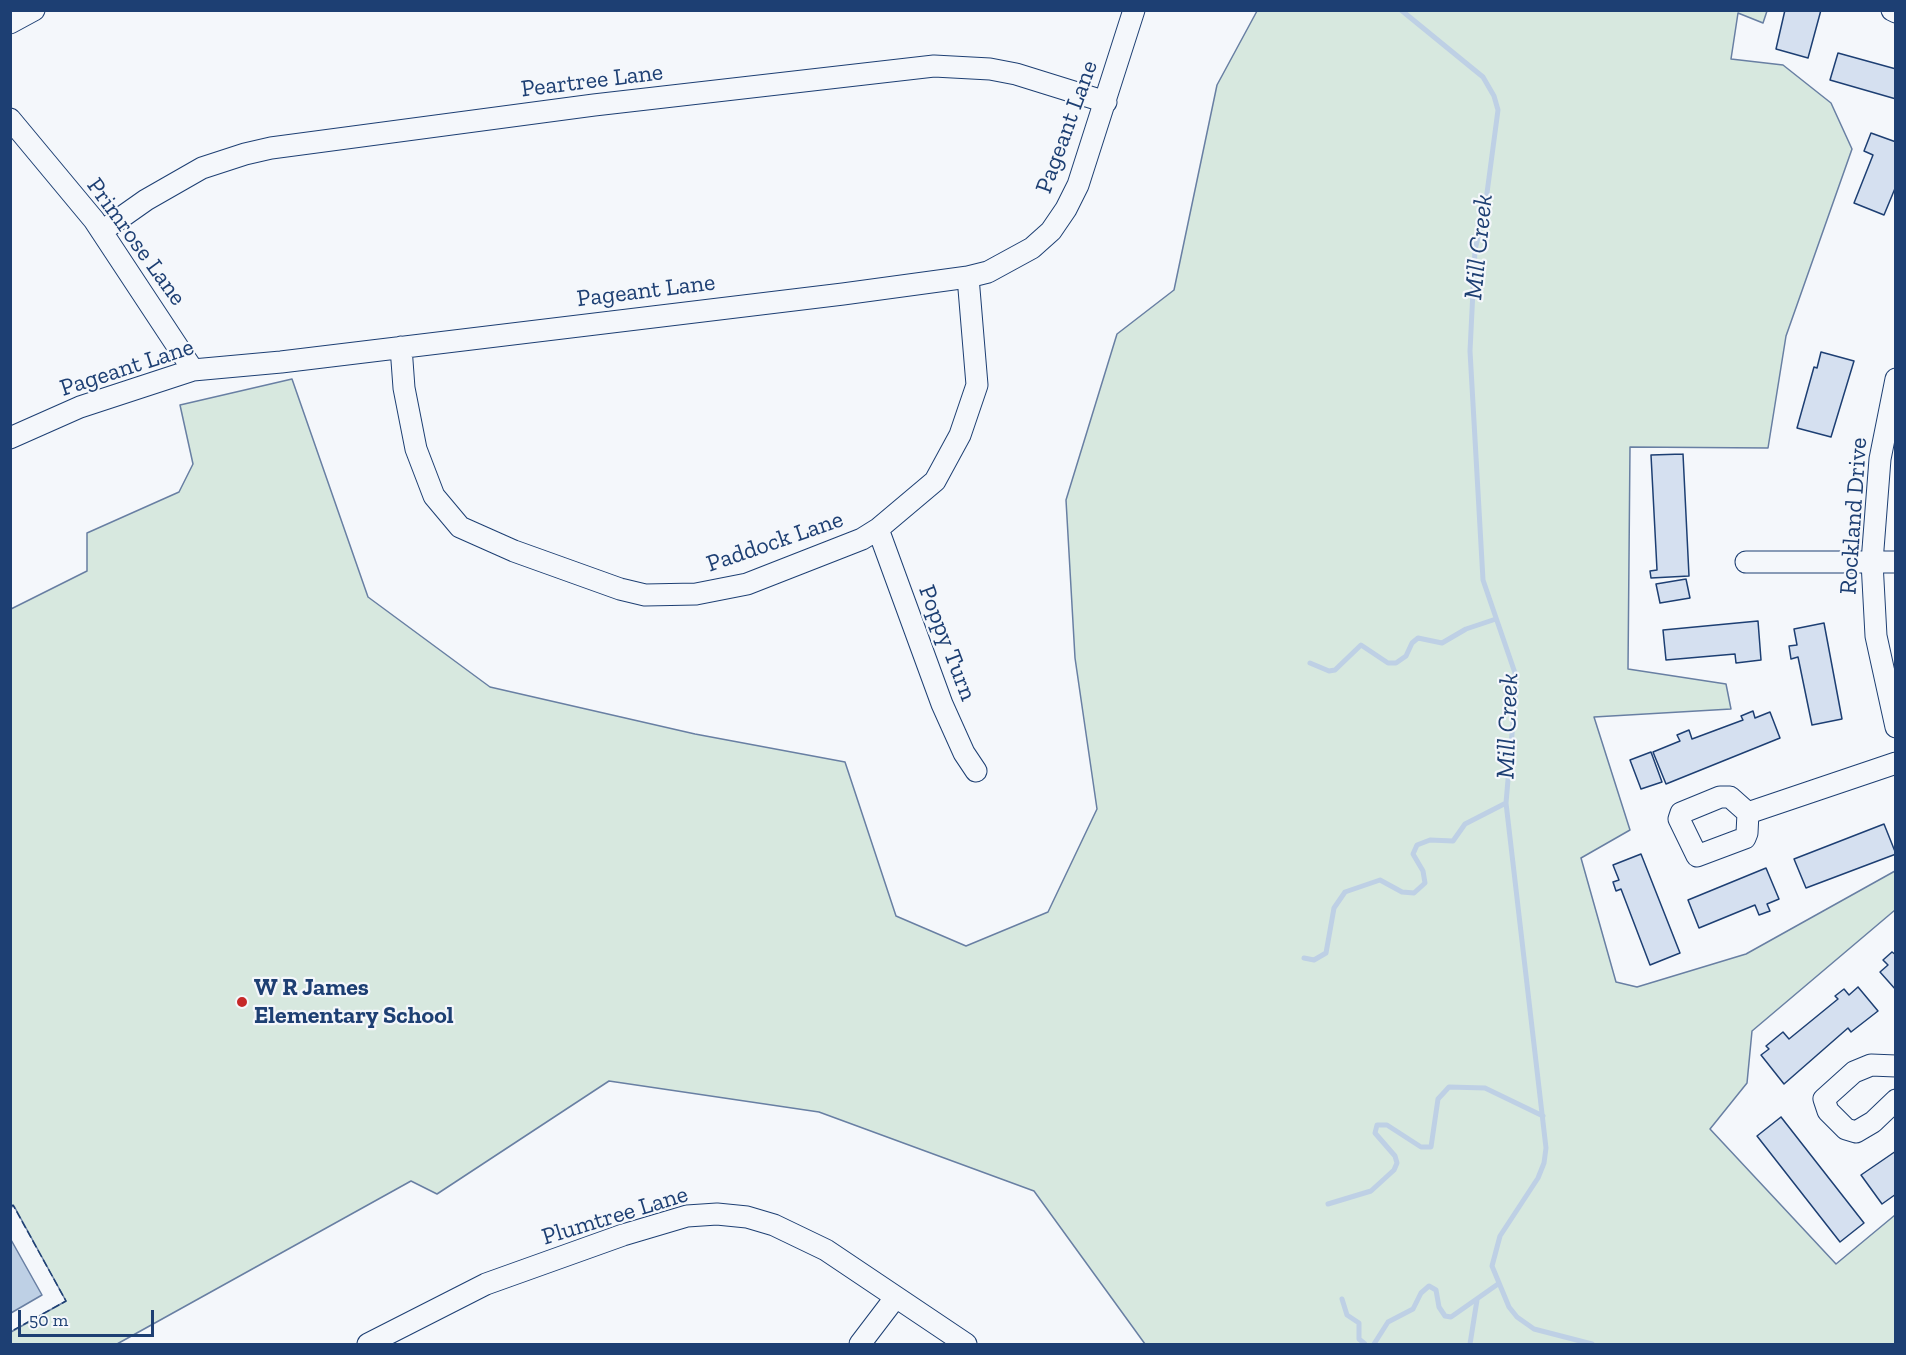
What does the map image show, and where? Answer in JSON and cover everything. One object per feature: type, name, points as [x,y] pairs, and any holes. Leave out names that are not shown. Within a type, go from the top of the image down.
[{"type":"street","points":[[10,23],[34,10]]},
{"type":"street","name":"Pageant Lane","points":[[10,438],[80,407],[193,370],[968,278],[1010,261],[1032,248],[1051,231],[1078,185],[1134,10]]},
{"type":"street","name":"Peartree Lane","points":[[102,231],[146,200],[202,168],[245,154],[271,148],[594,105],[934,66],[972,67],[1008,73],[1106,102]]},
{"type":"street","name":"Primrose Lane","points":[[10,119],[102,231],[193,370]]},
{"type":"street","name":"Paddock Lane","points":[[401,347],[404,388],[416,449],[434,496],[460,527],[514,551],[620,589],[645,595],[696,594],[747,584],[862,539],[879,529],[935,481],[960,435],[977,385],[968,278]]},
{"type":"street","name":"Rockland Drive","points":[[1896,379],[1879,468],[1872,562],[1876,636],[1896,728]]},
{"type":"street","name":"Poppy Turn","points":[[879,529],[942,704],[969,764],[976,771]]},
{"type":"street","points":[[1746,562],[1896,562]]},
{"type":"street","points":[[1748,813],[1896,763]]},
{"type":"street","points":[[1896,1066],[1871,1065],[1854,1072],[1824,1099],[1828,1111],[1846,1129],[1856,1132],[1873,1122],[1896,1100]]},
{"type":"street","name":"Plumtree Lane","points":[[368,1344],[486,1284],[687,1216],[727,1215],[774,1225],[826,1251],[966,1344]]},
{"type":"street","points":[[860,1344],[895,1298]]},
{"type":"shaded area","points":[[1257,11],[1767,11],[1763,23],[1738,13],[1731,59],[1783,65],[1831,103],[1852,149],[1786,336],[1768,448],[1630,447],[1628,669],[1726,684],[1731,709],[1594,717],[1630,830],[1581,858],[1616,982],[1637,987],[1746,954],[1895,871],[1895,910],[1752,1031],[1747,1083],[1710,1129],[1836,1264],[1895,1215],[1895,1344],[1145,1344],[1034,1191],[819,1112],[609,1081],[437,1194],[411,1181],[117,1344],[11,1344],[11,1332],[66,1301],[14,1206],[11,1207],[11,609],[87,571],[87,533],[179,492],[193,464],[180,405],[292,379],[368,597],[490,687],[695,734],[845,762],[896,916],[966,946],[1048,912],[1097,809],[1075,658],[1066,500],[1117,334],[1174,290],[1217,85]]},
{"type":"water","points":[[10,1238],[42,1295],[11,1313],[10,1313]]},
{"type":"building","points":[[1785,10],[1821,10],[1808,58],[1776,49]]},
{"type":"building","points":[[1838,53],[1896,69],[1896,99],[1830,80]]},
{"type":"building","points":[[1871,133],[1896,142],[1896,186],[1884,215],[1854,203],[1873,155],[1864,151]]},
{"type":"building","points":[[1821,352],[1854,361],[1831,437],[1797,428],[1814,367],[1817,368]]},
{"type":"building","points":[[1683,454],[1689,576],[1651,578],[1650,571],[1657,570],[1651,455]]},
{"type":"building","points":[[1686,579],[1690,598],[1660,603],[1656,584]]},
{"type":"building","points":[[1758,621],[1761,660],[1736,663],[1735,654],[1666,660],[1663,630]]},
{"type":"building","points":[[1824,623],[1842,719],[1812,725],[1798,657],[1791,659],[1789,646],[1797,645],[1794,629]]},
{"type":"building","points":[[1753,711],[1755,718],[1770,712],[1780,738],[1666,784],[1653,752],[1680,741],[1677,735],[1689,730],[1692,739],[1743,720],[1741,716]]},
{"type":"building","points":[[1651,752],[1662,782],[1641,789],[1630,760]]},
{"type":"building","points":[[1884,824],[1896,854],[1806,888],[1794,859]]},
{"type":"building","points":[[1641,854],[1680,953],[1650,965],[1621,889],[1616,891],[1613,882],[1619,880],[1613,865]]},
{"type":"building","points":[[1766,868],[1779,899],[1767,904],[1770,911],[1759,915],[1755,905],[1699,928],[1688,900]]},
{"type":"building","points":[[1892,952],[1896,955],[1896,990],[1880,972],[1888,965],[1883,960]]},
{"type":"building","points":[[1858,987],[1878,1011],[1851,1032],[1848,1028],[1784,1084],[1761,1055],[1769,1049],[1766,1046],[1783,1032],[1789,1039],[1838,999],[1835,996],[1844,989],[1849,995]]},
{"type":"building","points":[[1781,1117],[1864,1223],[1840,1242],[1757,1136]]},
{"type":"building","points":[[1896,1151],[1896,1194],[1882,1204],[1861,1175]]},
{"type":"waterway","name":"Mill Creek","points":[[1401,10],[1483,77],[1494,96],[1498,110],[1485,208],[1475,250],[1470,351],[1483,580],[1515,673],[1516,688],[1506,803],[1546,1148],[1544,1163],[1538,1178],[1500,1236],[1492,1266],[1509,1307],[1517,1317],[1534,1329],[1592,1344]]},
{"type":"waterway","points":[[1310,663],[1329,671],[1335,670],[1361,645],[1388,663],[1396,663],[1406,656],[1412,643],[1418,638],[1442,643],[1466,629],[1496,619]]},
{"type":"waterway","points":[[1304,958],[1314,960],[1326,953],[1334,908],[1345,892],[1380,880],[1402,892],[1414,893],[1425,883],[1423,871],[1413,854],[1417,845],[1430,840],[1453,841],[1465,824],[1506,803]]},
{"type":"waterway","points":[[1328,1204],[1371,1191],[1394,1170],[1397,1163],[1395,1156],[1375,1133],[1377,1125],[1387,1125],[1421,1147],[1431,1147],[1438,1099],[1449,1087],[1485,1088],[1543,1116]]},
{"type":"waterway","points":[[1374,1344],[1388,1322],[1413,1309],[1421,1293],[1429,1286],[1436,1290],[1439,1307],[1445,1316],[1451,1317],[1498,1284]]},
{"type":"waterway","points":[[1342,1299],[1347,1315],[1359,1323],[1359,1339],[1365,1344]]},
{"type":"waterway","points":[[1470,1344],[1477,1300]]},
{"type":"fence","points":[[10,1207],[13,1205],[66,1301],[10,1332]]},
{"type":"place","name":"W R James Elementary School","points":[[242,1002]]}]
